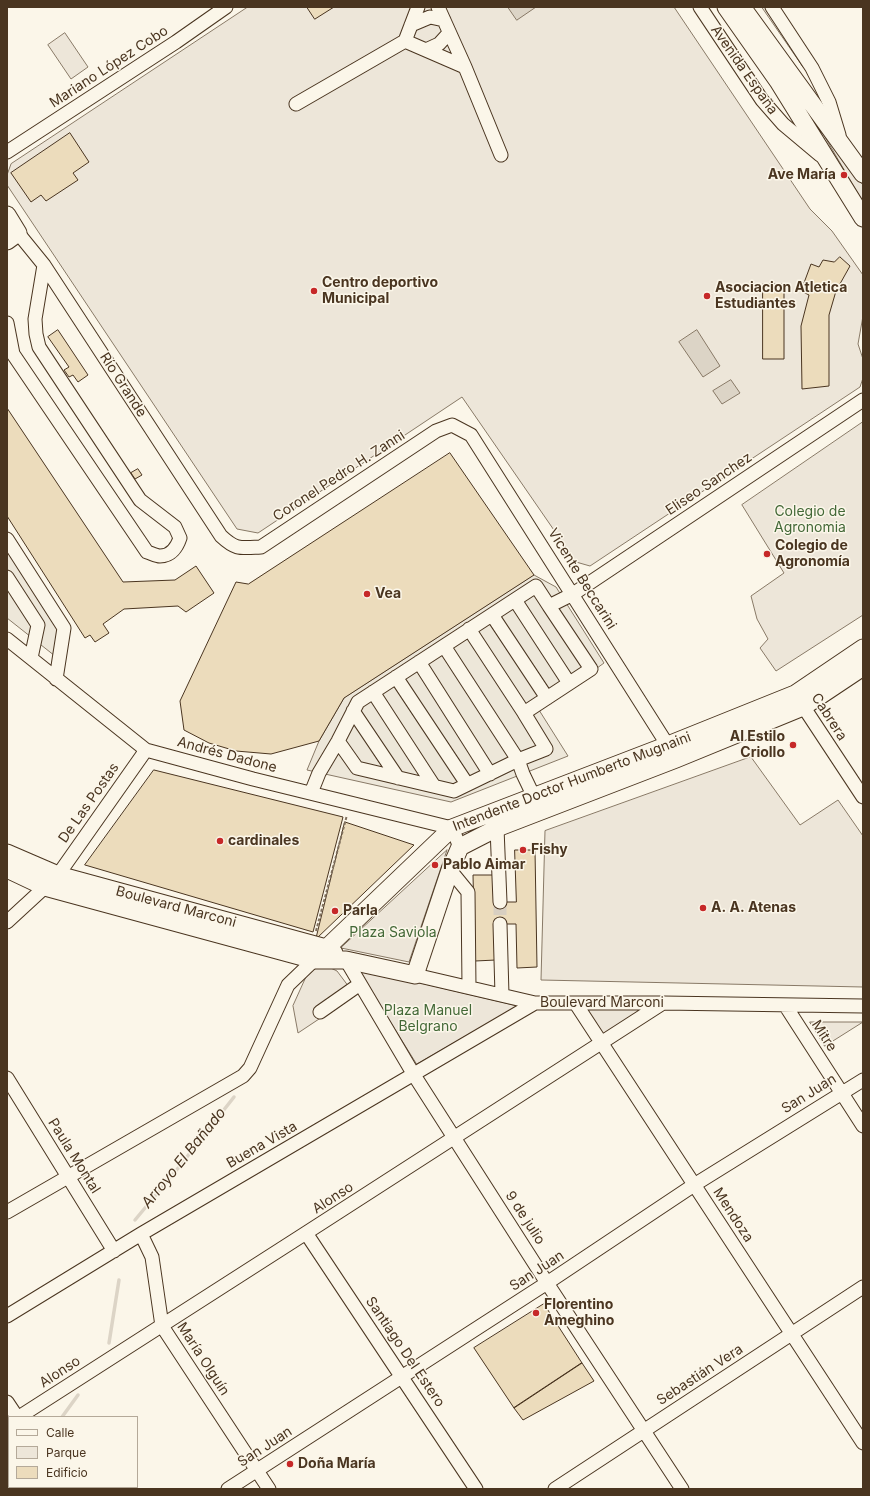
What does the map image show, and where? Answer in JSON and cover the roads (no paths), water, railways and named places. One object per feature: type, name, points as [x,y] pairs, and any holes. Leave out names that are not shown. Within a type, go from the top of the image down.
[{"type":"main road","name":"Avenida España","points":[[726,7],[778,81],[863,218]]},
{"type":"main road","points":[[742,7],[863,174]]},
{"type":"main road","name":"Río Grande","points":[[7,215],[13,237]]},
{"type":"main road","name":"Intendente Doctor Humberto Mugnaini","points":[[799,700],[863,648]]},
{"type":"main road","name":"Intendente Doctor Humberto Mugnaini","points":[[415,975],[450,870],[460,847],[498,828],[672,752],[799,700],[863,667]]},
{"type":"main road","name":"Intendente Doctor Humberto Mugnaini","points":[[317,950],[452,828],[534,797],[672,752]]},
{"type":"main road","name":"Boulevard Marconi","points":[[7,853],[58,875],[317,950],[346,960],[415,975]]},
{"type":"main road","name":"Boulevard Marconi","points":[[7,869],[45,887],[317,950]]},
{"type":"street","name":"Mariano López Cobo","points":[[7,152],[176,42],[226,7]]},
{"type":"street","points":[[296,104],[405,41],[418,7]]},
{"type":"street","points":[[438,7],[465,67],[501,155]]},
{"type":"street","name":"Avenida España","points":[[700,7],[762,100],[783,124],[828,161]]},
{"type":"street","points":[[772,7],[812,68],[829,102],[841,144]]},
{"type":"street","points":[[411,25],[430,17],[444,20]]},
{"type":"street","points":[[426,50],[439,44],[450,32]]},
{"type":"street","points":[[405,41],[465,67]]},
{"type":"street","name":"Río Grande","points":[[13,237],[44,265],[221,536],[231,545],[243,548]]},
{"type":"street","points":[[7,323],[13,354],[147,552],[160,556],[171,552],[176,547],[180,538],[175,527],[140,500],[39,347],[35,319],[44,265]]},
{"type":"street","name":"Eliseo Sanchez","points":[[549,606],[574,594],[863,400]]},
{"type":"street","name":"Coronel Pedro H. Zanni","points":[[243,548],[261,547],[436,431],[452,425]]},
{"type":"street","name":"Vicente Beccarini","points":[[452,425],[471,435],[574,594],[672,752]]},
{"type":"street","points":[[7,539],[64,628],[56,679]]},
{"type":"street","points":[[7,577],[38,625],[31,658]]},
{"type":"street","points":[[311,793],[319,773],[338,741],[358,702],[536,586],[591,669],[524,713]]},
{"type":"street","points":[[515,600],[569,683]]},
{"type":"street","points":[[492,615],[547,698]]},
{"type":"street","points":[[338,741],[358,768],[454,791],[518,760],[546,749],[470,629]]},
{"type":"street","name":"Andrés Dadone","points":[[7,639],[146,750],[253,779],[452,828]]},
{"type":"street","points":[[444,646],[518,760],[522,774],[534,797]]},
{"type":"street","points":[[419,662],[490,774]]},
{"type":"street","points":[[396,677],[467,784]]},
{"type":"street","points":[[373,692],[434,786]]},
{"type":"street","name":"Cabrera","points":[[799,700],[863,797]]},
{"type":"street","points":[[353,711],[398,778]]},
{"type":"street","name":"De Las Postas","points":[[58,875],[146,750]]},
{"type":"street","points":[[452,828],[460,847]]},
{"type":"street","points":[[498,828],[500,902]]},
{"type":"street","points":[[450,870],[468,892],[469,987]]},
{"type":"street","points":[[7,922],[45,887]]},
{"type":"street","points":[[500,924],[502,995]]},
{"type":"street","name":"Intendente Doctor Humberto Mugnaini","points":[[7,1212],[242,1076],[250,1068],[288,985],[317,950]]},
{"type":"street","name":"9 de julio","points":[[346,960],[414,1075],[547,1283],[682,1489]]},
{"type":"street","name":"Boulevard Marconi","points":[[415,975],[535,1003],[785,1004],[863,1006]]},
{"type":"street","points":[[320,1012],[360,984]]},
{"type":"street","name":"Buena Vista","points":[[7,1316],[114,1252],[141,1234],[535,1003]]},
{"type":"street","name":"Alonso","points":[[20,1416],[306,1234],[663,1003]]},
{"type":"street","name":"Mendoza","points":[[576,1004],[600,1043],[863,1443]]},
{"type":"street","name":"Mitre","points":[[785,1004],[863,1126]]},
{"type":"street","name":"Paula Montal","points":[[7,1078],[114,1252]]},
{"type":"street","name":"San Juan","points":[[228,1489],[403,1377],[694,1185],[863,1080]]},
{"type":"street","name":"María Olguín","points":[[141,1234],[152,1257],[162,1326],[269,1489]]},
{"type":"street","name":"Santiago Del Estero","points":[[306,1234],[403,1377],[476,1489]]},
{"type":"street","name":"Sebastián Vera","points":[[555,1489],[863,1287]]},
{"type":"street","points":[[7,1402],[17,1416]]},
{"type":"waterway","name":"Arroyo El Bañado","points":[[135,1220],[234,1097]]},
{"type":"waterway","name":"Arroyo El Bañado","points":[[109,1343],[119,1280]]},
{"type":"waterway","name":"Arroyo El Bañado","points":[[63,1416],[78,1395]]},
{"type":"tunnel","points":[[500,902],[500,924]]},
{"type":"place","name":"Ave María","points":[[844,175]]},
{"type":"place","name":"Centro deportivo Municipal","points":[[314,291]]},
{"type":"place","name":"Asociacion Atletica Estudiantes","points":[[707,296]]},
{"type":"place","name":"Colegio de Agronomía","points":[[767,554]]},
{"type":"place","name":"Vea","points":[[367,594]]},
{"type":"place","name":"Al Estilo Criollo","points":[[793,745]]},
{"type":"place","name":"cardinales","points":[[220,841]]},
{"type":"place","name":"Fishy","points":[[523,850]]},
{"type":"place","name":"Pablo Aimar","points":[[435,865]]},
{"type":"place","name":"A. A. Atenas","points":[[703,908]]},
{"type":"place","name":"Parla","points":[[335,911]]},
{"type":"place","name":"Florentino Ameghino","points":[[536,1313]]},
{"type":"place","name":"Doña María","points":[[290,1464]]},
{"type":"park label","name":"Colegio de Agronomia","points":[[810,520]]},
{"type":"park label","name":"Plaza Saviola","points":[[393,933]]},
{"type":"park label","name":"Plaza Manuel Belgrano","points":[[428,1020]]}]
